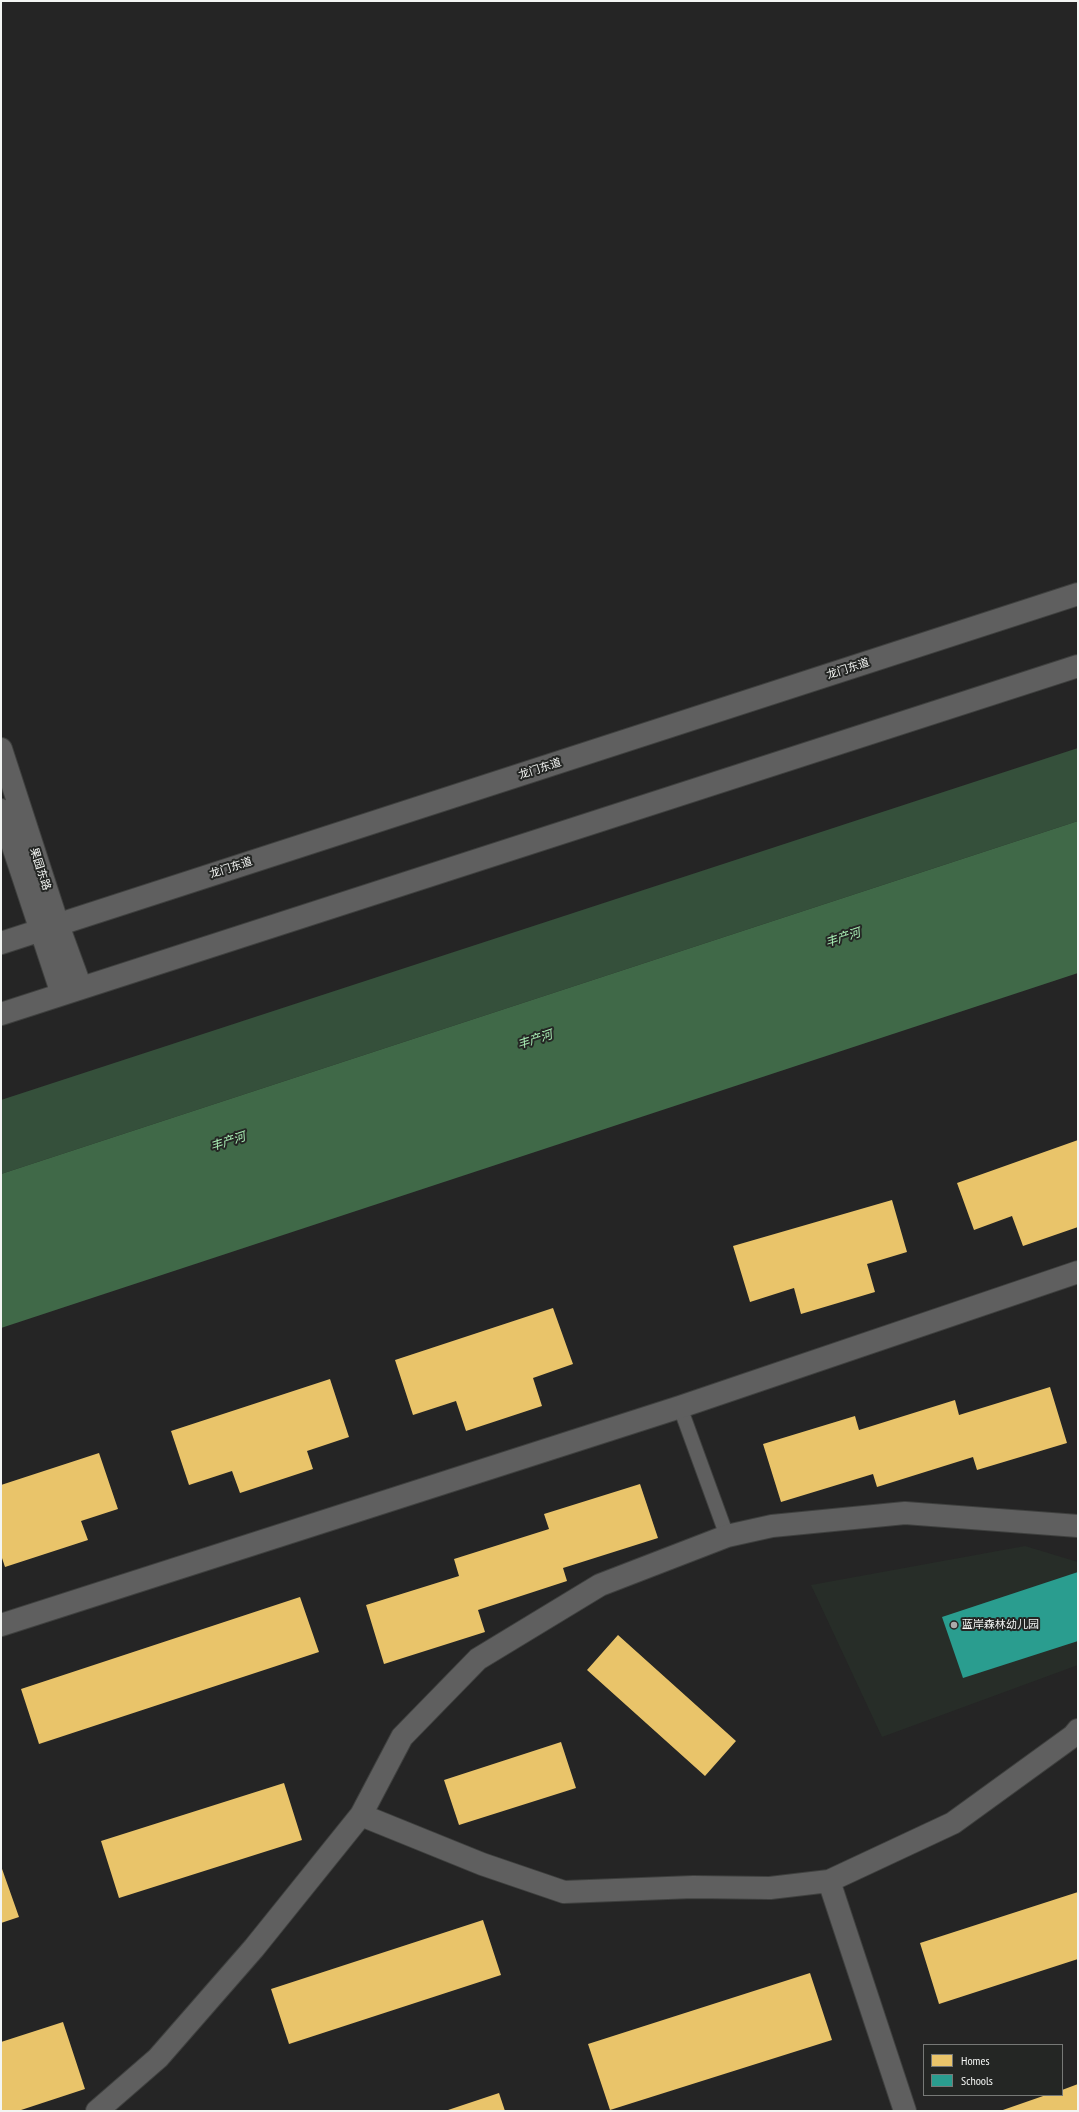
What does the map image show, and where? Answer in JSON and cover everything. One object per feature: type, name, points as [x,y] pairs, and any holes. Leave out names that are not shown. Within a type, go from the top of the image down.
[{"type":"street","name":"龙门东道","points":[[1,943],[1078,594]]},
{"type":"street","points":[[1,1014],[1078,666]]},
{"type":"street","name":"果园东路","points":[[1,749],[50,927],[71,991]]},
{"type":"street","name":"果园东路","points":[[1,810],[50,927]]},
{"type":"street","points":[[1,1625],[680,1407],[1078,1272]]},
{"type":"street","points":[[97,2111],[163,2052],[254,1948],[361,1815],[402,1737],[478,1659],[600,1585],[727,1536],[772,1526],[905,1513],[1078,1526]]},
{"type":"street","points":[[361,1815],[482,1864],[564,1892],[693,1887],[770,1888],[829,1881],[953,1823],[1073,1736],[1078,1730]]},
{"type":"street","points":[[829,1881],[905,2111]]},
{"type":"lane","points":[[680,1407],[727,1536]]},
{"type":"shaded area","points":[[1078,748],[1078,821],[1,1174],[1,1100]]},
{"type":"shaded area","name":"蓝岸森林幼儿园","points":[[1025,1546],[1078,1562],[1078,1665],[882,1737],[811,1585]]},
{"type":"water","name":"丰产河","points":[[1078,821],[1078,973],[1,1328],[1,1174]]},
{"type":"building: Homes","points":[[1078,1140],[1078,1227],[1023,1246],[1012,1216],[974,1230],[957,1183]]},
{"type":"building: Homes","points":[[892,1200],[907,1252],[867,1264],[875,1292],[801,1314],[794,1288],[750,1302],[733,1246]]},
{"type":"building: Homes","points":[[553,1308],[573,1364],[533,1378],[542,1406],[466,1431],[456,1401],[413,1415],[395,1360]]},
{"type":"building: Homes","points":[[330,1379],[349,1437],[307,1451],[313,1469],[240,1493],[232,1471],[189,1485],[171,1431]]},
{"type":"building: Homes","points":[[1050,1387],[1067,1443],[977,1470],[973,1457],[877,1487],[873,1474],[781,1502],[763,1444],[855,1416],[859,1430],[955,1400],[959,1415]]},
{"type":"building: Homes","points":[[99,1453],[118,1509],[81,1521],[88,1540],[5,1567],[1,1555],[1,1485]]},
{"type":"building: Homes","points":[[640,1484],[658,1538],[563,1568],[567,1581],[478,1610],[485,1632],[384,1664],[366,1605],[459,1576],[454,1559],[549,1529],[544,1514]]},
{"type":"building: Homes","points":[[300,1597],[319,1652],[39,1744],[21,1689]]},
{"type":"building: Homes","points":[[618,1635],[736,1741],[705,1776],[587,1670]]},
{"type":"building: Homes","points":[[561,1742],[576,1788],[459,1825],[444,1780]]},
{"type":"building: Homes","points":[[284,1783],[302,1840],[119,1898],[101,1841]]},
{"type":"building: Homes","points":[[1,1866],[19,1917],[1,1923]]},
{"type":"building: Homes","points":[[1078,1892],[1078,1959],[939,2004],[920,1943]]},
{"type":"building: Homes","points":[[483,1920],[501,1975],[289,2044],[271,1989]]},
{"type":"building: Homes","points":[[810,1973],[832,2040],[610,2110],[588,2044]]},
{"type":"building: Homes","points":[[63,2022],[85,2089],[18,2111],[1,2111],[1,2042]]},
{"type":"building: Homes","points":[[1078,2084],[1078,2111],[1000,2111],[1043,2096],[1063,2096],[1063,2090]]},
{"type":"building: Homes","points":[[499,2093],[505,2111],[445,2111]]},
{"type":"building: Schools","points":[[1078,1572],[1078,1641],[963,1678],[942,1617]]},
{"type":"place","name":"蓝岸森林幼儿园","points":[[954,1625]]}]
